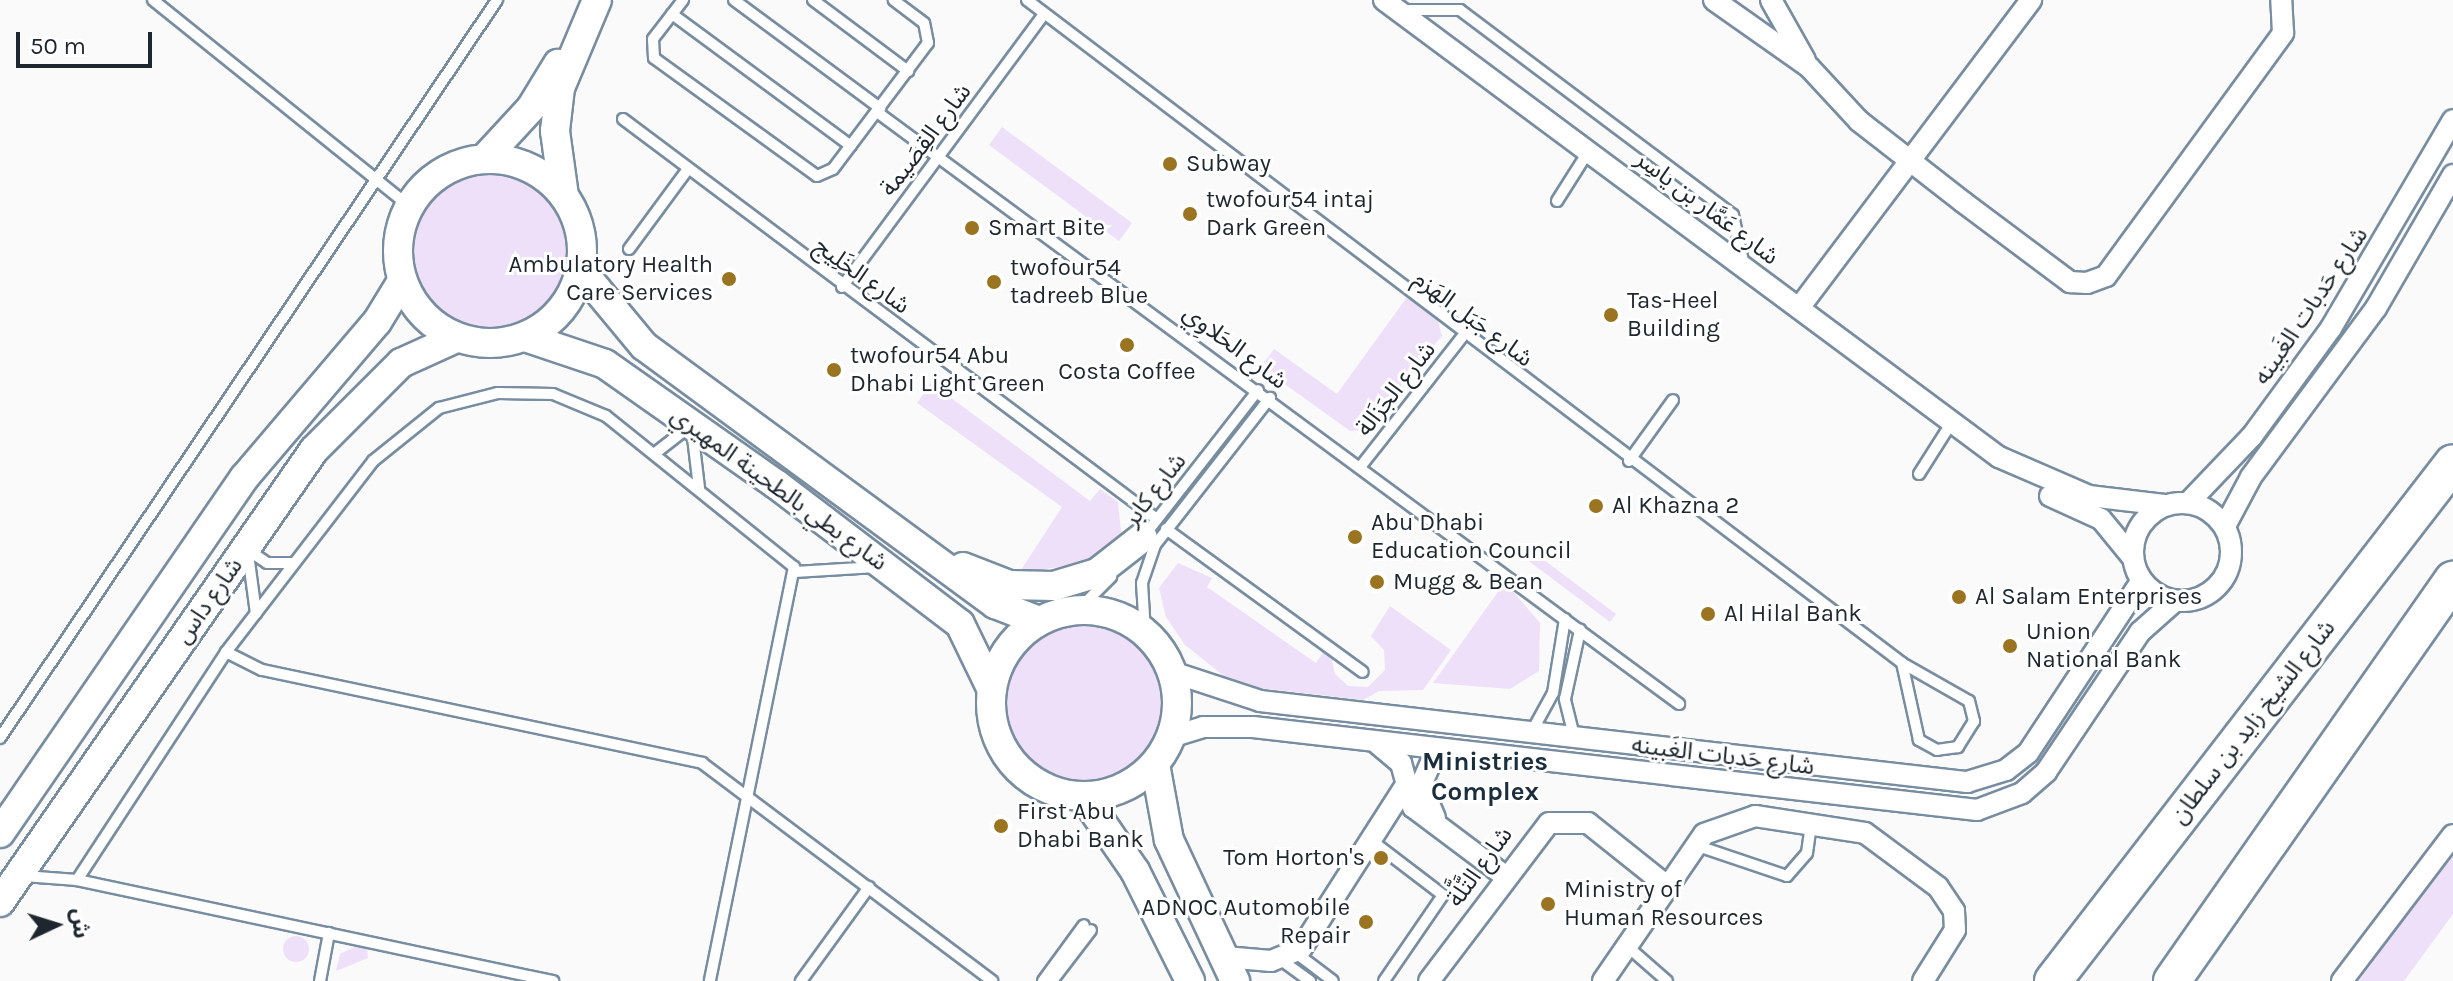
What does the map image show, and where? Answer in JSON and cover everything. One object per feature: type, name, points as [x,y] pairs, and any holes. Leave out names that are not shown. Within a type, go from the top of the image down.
[{"type":"highway","name":"شارع الشيخ زايد بن سلطان","points":[[2053,981],[2453,463]]},
{"type":"highway","points":[[2172,981],[2453,579]]},
{"type":"street","points":[[484,159],[544,89],[584,0]]},
{"type":"street","points":[[564,196],[528,167],[484,159],[440,173],[409,206],[398,235],[402,281],[423,315],[456,338],[498,344],[525,337],[561,310],[580,269],[581,238],[564,196],[555,131],[560,88],[597,0]]},
{"type":"street","points":[[1716,0],[1730,0]]},
{"type":"street","points":[[1716,0],[1809,67],[1859,121],[2070,282],[2096,281],[2283,33],[2281,0]]},
{"type":"street","points":[[1771,0],[1809,67]]},
{"type":"street","points":[[1799,308],[2031,0]]},
{"type":"street","name":"شارع عَمَّار بن ياسِر","points":[[1391,5],[1999,457],[2027,483],[2109,525],[2134,559]]},
{"type":"street","name":"شارع حَدبات الغَبينه","points":[[2188,503],[2252,436],[2331,328],[2453,120]]},
{"type":"street","name":"شارع حَدبات الغَبينه","points":[[2225,526],[2251,477],[2376,308],[2453,175]]},
{"type":"street","name":"شارع بطي بالطحينة المهيري","points":[[580,269],[644,346],[995,604],[1039,621]]},
{"type":"street","name":"شارع داس","points":[[0,833],[212,523],[402,281]]},
{"type":"street","name":"شارع بطي بالطحينة المهيري","points":[[525,337],[581,351],[692,423],[885,567],[960,624],[992,690]]},
{"type":"street","name":"شارع داس","points":[[0,902],[314,450],[366,392],[401,363],[456,338]]},
{"type":"street","name":"شارع عَمَّار بن ياسِر","points":[[1999,457],[2089,496],[2166,505]]},
{"type":"street","points":[[2188,503],[2225,526],[2232,559],[2224,580],[2197,600],[2175,601],[2142,580],[2134,559],[2140,527],[2166,505],[2188,503]]},
{"type":"street","points":[[901,534],[978,575],[1039,587],[1097,573],[1156,529]]},
{"type":"street","name":"شارع حَدبات الغَبينه","points":[[1172,672],[1238,698],[1574,738],[1981,780],[2028,753],[2142,580]]},
{"type":"street","name":"شارع حَدبات الغَبينه","points":[[1171,737],[1219,725],[1977,810],[2022,793],[2046,772],[2140,632],[2175,601]]},
{"type":"street","points":[[1078,610],[1117,616],[1145,632],[1172,672],[1177,705],[1171,737],[1155,764],[1116,791],[1084,797],[1038,785],[1014,765],[997,737],[992,690],[1007,650],[1039,621],[1078,610]]},
{"type":"street","points":[[1373,741],[1397,757],[1404,788],[1413,807],[1437,822],[1505,876]]},
{"type":"street","points":[[1437,749],[1421,785],[1437,822]]},
{"type":"street","points":[[1155,764],[1169,840],[1230,969],[1288,956],[1372,841],[1404,788]]},
{"type":"street","points":[[1084,797],[1135,871],[1190,981]]},
{"type":"street","points":[[1603,981],[1695,845],[1741,816],[1811,823],[1876,838],[1945,894],[1955,930],[1923,981]]},
{"type":"street","name":"شارع التَّلَّة","points":[[1429,981],[1540,829],[1568,818],[1588,823],[1667,886]]},
{"type":"street","points":[[2342,981],[2453,835]]},
{"type":"lane","points":[[153,0],[409,206]]},
{"type":"lane","points":[[0,738],[497,0]]},
{"type":"lane","points":[[683,0],[651,44],[654,58],[808,173],[826,175],[908,71],[929,33],[894,0]]},
{"type":"lane","name":"شارع الحَلاوِي","points":[[734,0],[938,158],[1270,398],[1679,704]]},
{"type":"lane","points":[[813,0],[908,71]]},
{"type":"lane","name":"شارع جَبَل الهَزم","points":[[1027,0],[1042,17],[1462,337],[1902,663],[1969,701],[1974,721],[1958,747],[1927,746],[1913,731],[1902,663]]},
{"type":"lane","points":[[1391,5],[1460,10],[1733,215],[1745,268]]},
{"type":"lane","points":[[672,14],[851,146]]},
{"type":"lane","name":"شارع القِصَيمة","points":[[842,287],[1042,17]]},
{"type":"lane","name":"شارع الخَلِيج","points":[[623,119],[1156,529],[1363,672]]},
{"type":"lane","points":[[1557,201],[1588,152]]},
{"type":"lane","points":[[629,249],[688,169]]},
{"type":"lane","name":"شارع الجَزَالة","points":[[1361,466],[1462,337]]},
{"type":"lane","name":"شارع كابر","points":[[1145,632],[1144,570],[1156,529],[1258,390]]},
{"type":"lane","points":[[77,880],[226,652],[293,563],[405,428],[468,398],[526,391],[572,399],[654,454],[786,554],[795,572],[710,981]]},
{"type":"lane","name":"شارع كابر","points":[[1078,610],[1156,529],[1270,398]]},
{"type":"lane","points":[[1629,461],[1673,400]]},
{"type":"lane","points":[[1919,474],[1952,422]]},
{"type":"lane","points":[[654,454],[692,423]]},
{"type":"lane","points":[[692,423],[699,489]]},
{"type":"lane","points":[[246,548],[267,563],[293,563]]},
{"type":"lane","points":[[246,548],[256,613]]},
{"type":"lane","points":[[795,572],[885,567]]},
{"type":"lane","points":[[1531,733],[1553,693],[1565,619]]},
{"type":"lane","points":[[1574,738],[1565,699],[1580,630]]},
{"type":"lane","points":[[226,652],[262,670],[689,758],[747,793],[992,981]]},
{"type":"lane","points":[[1695,845],[1787,876],[1807,853],[1811,823]]},
{"type":"lane","points":[[1372,841],[1443,895],[1384,981]]},
{"type":"lane","points":[[18,876],[77,880],[553,981]]},
{"type":"lane","points":[[801,981],[869,887]]},
{"type":"lane","points":[[1043,981],[1087,928],[1052,981]]},
{"type":"lane","points":[[320,981],[329,933]]},
{"type":"lane","points":[[1627,946],[1667,981]]},
{"type":"lane","points":[[1288,956],[1310,981]]},
{"type":"lane","points":[[1288,956],[1333,981]]},
{"type":"shaded area","points":[[1002,127],[1132,223],[1119,241],[989,145]]},
{"type":"shaded area","points":[[493,167],[524,173],[550,191],[568,217],[574,248],[568,279],[550,305],[524,323],[493,329],[462,323],[436,305],[418,279],[412,248],[418,217],[436,191],[462,173]]},
{"type":"shaded area","points":[[1407,297],[1437,318],[1442,336],[1364,430],[1350,431],[1261,367],[1274,349],[1337,394]]},
{"type":"shaded area","points":[[931,383],[1090,501],[1100,489],[1118,502],[1122,542],[1098,561],[1019,573],[1062,507],[917,403]]},
{"type":"shaded area","points":[[1524,545],[1616,614],[1610,622],[1518,553]]},
{"type":"shaded area","points":[[1178,563],[1212,578],[1207,587],[1316,663],[1324,651],[1331,656],[1335,674],[1348,686],[1368,687],[1385,670],[1384,650],[1371,636],[1390,606],[1451,650],[1423,690],[1379,691],[1363,700],[1260,688],[1224,676],[1185,645],[1166,617],[1159,588]]},
{"type":"shaded area","points":[[1505,582],[1540,623],[1539,671],[1510,689],[1433,683]]},
{"type":"shaded area","points":[[1085,624],[1115,630],[1140,647],[1157,672],[1163,702],[1157,732],[1140,757],[1115,774],[1085,780],[1055,774],[1030,757],[1013,732],[1007,702],[1013,672],[1030,647],[1055,630]]},
{"type":"shaded area","points":[[2453,851],[2453,914],[2404,981],[2359,981]]},
{"type":"shaded area","points":[[296,936],[305,940],[309,949],[305,958],[296,962],[287,958],[283,949],[287,940]]},
{"type":"shaded area","points":[[354,947],[367,948],[368,958],[336,971],[340,954]]},
{"type":"place","name":"Subway","points":[[1170,164]]},
{"type":"place","name":"twofour54 intaj Dark Green","points":[[1190,214]]},
{"type":"place","name":"Smart Bite","points":[[972,228]]},
{"type":"place","name":"Ambulatory Health Care Services","points":[[729,279]]},
{"type":"place","name":"twofour54 tadreeb Blue","points":[[994,282]]},
{"type":"place","name":"Tas-Heel Building","points":[[1611,315]]},
{"type":"place","name":"Costa Coffee","points":[[1127,345]]},
{"type":"place","name":"twofour54 Abu Dhabi Light Green","points":[[834,370]]},
{"type":"place","name":"Al Khazna 2","points":[[1596,506]]},
{"type":"place","name":"Abu Dhabi Education Council","points":[[1355,537]]},
{"type":"place","name":"Mugg & Bean","points":[[1377,582]]},
{"type":"place","name":"Al Salam Enterprises","points":[[1959,597]]},
{"type":"place","name":"Al Hilal Bank","points":[[1708,614]]},
{"type":"place","name":"Union National Bank","points":[[2010,646]]},
{"type":"place","name":"First Abu Dhabi Bank","points":[[1001,826]]},
{"type":"place","name":"Tom Horton's","points":[[1381,858]]},
{"type":"place","name":"Ministry of Human Resources","points":[[1548,904]]},
{"type":"place","name":"ADNOC Automobile Repair","points":[[1366,922]]},
{"type":"district","name":"Ministries Complex","points":[[1485,777]]}]
